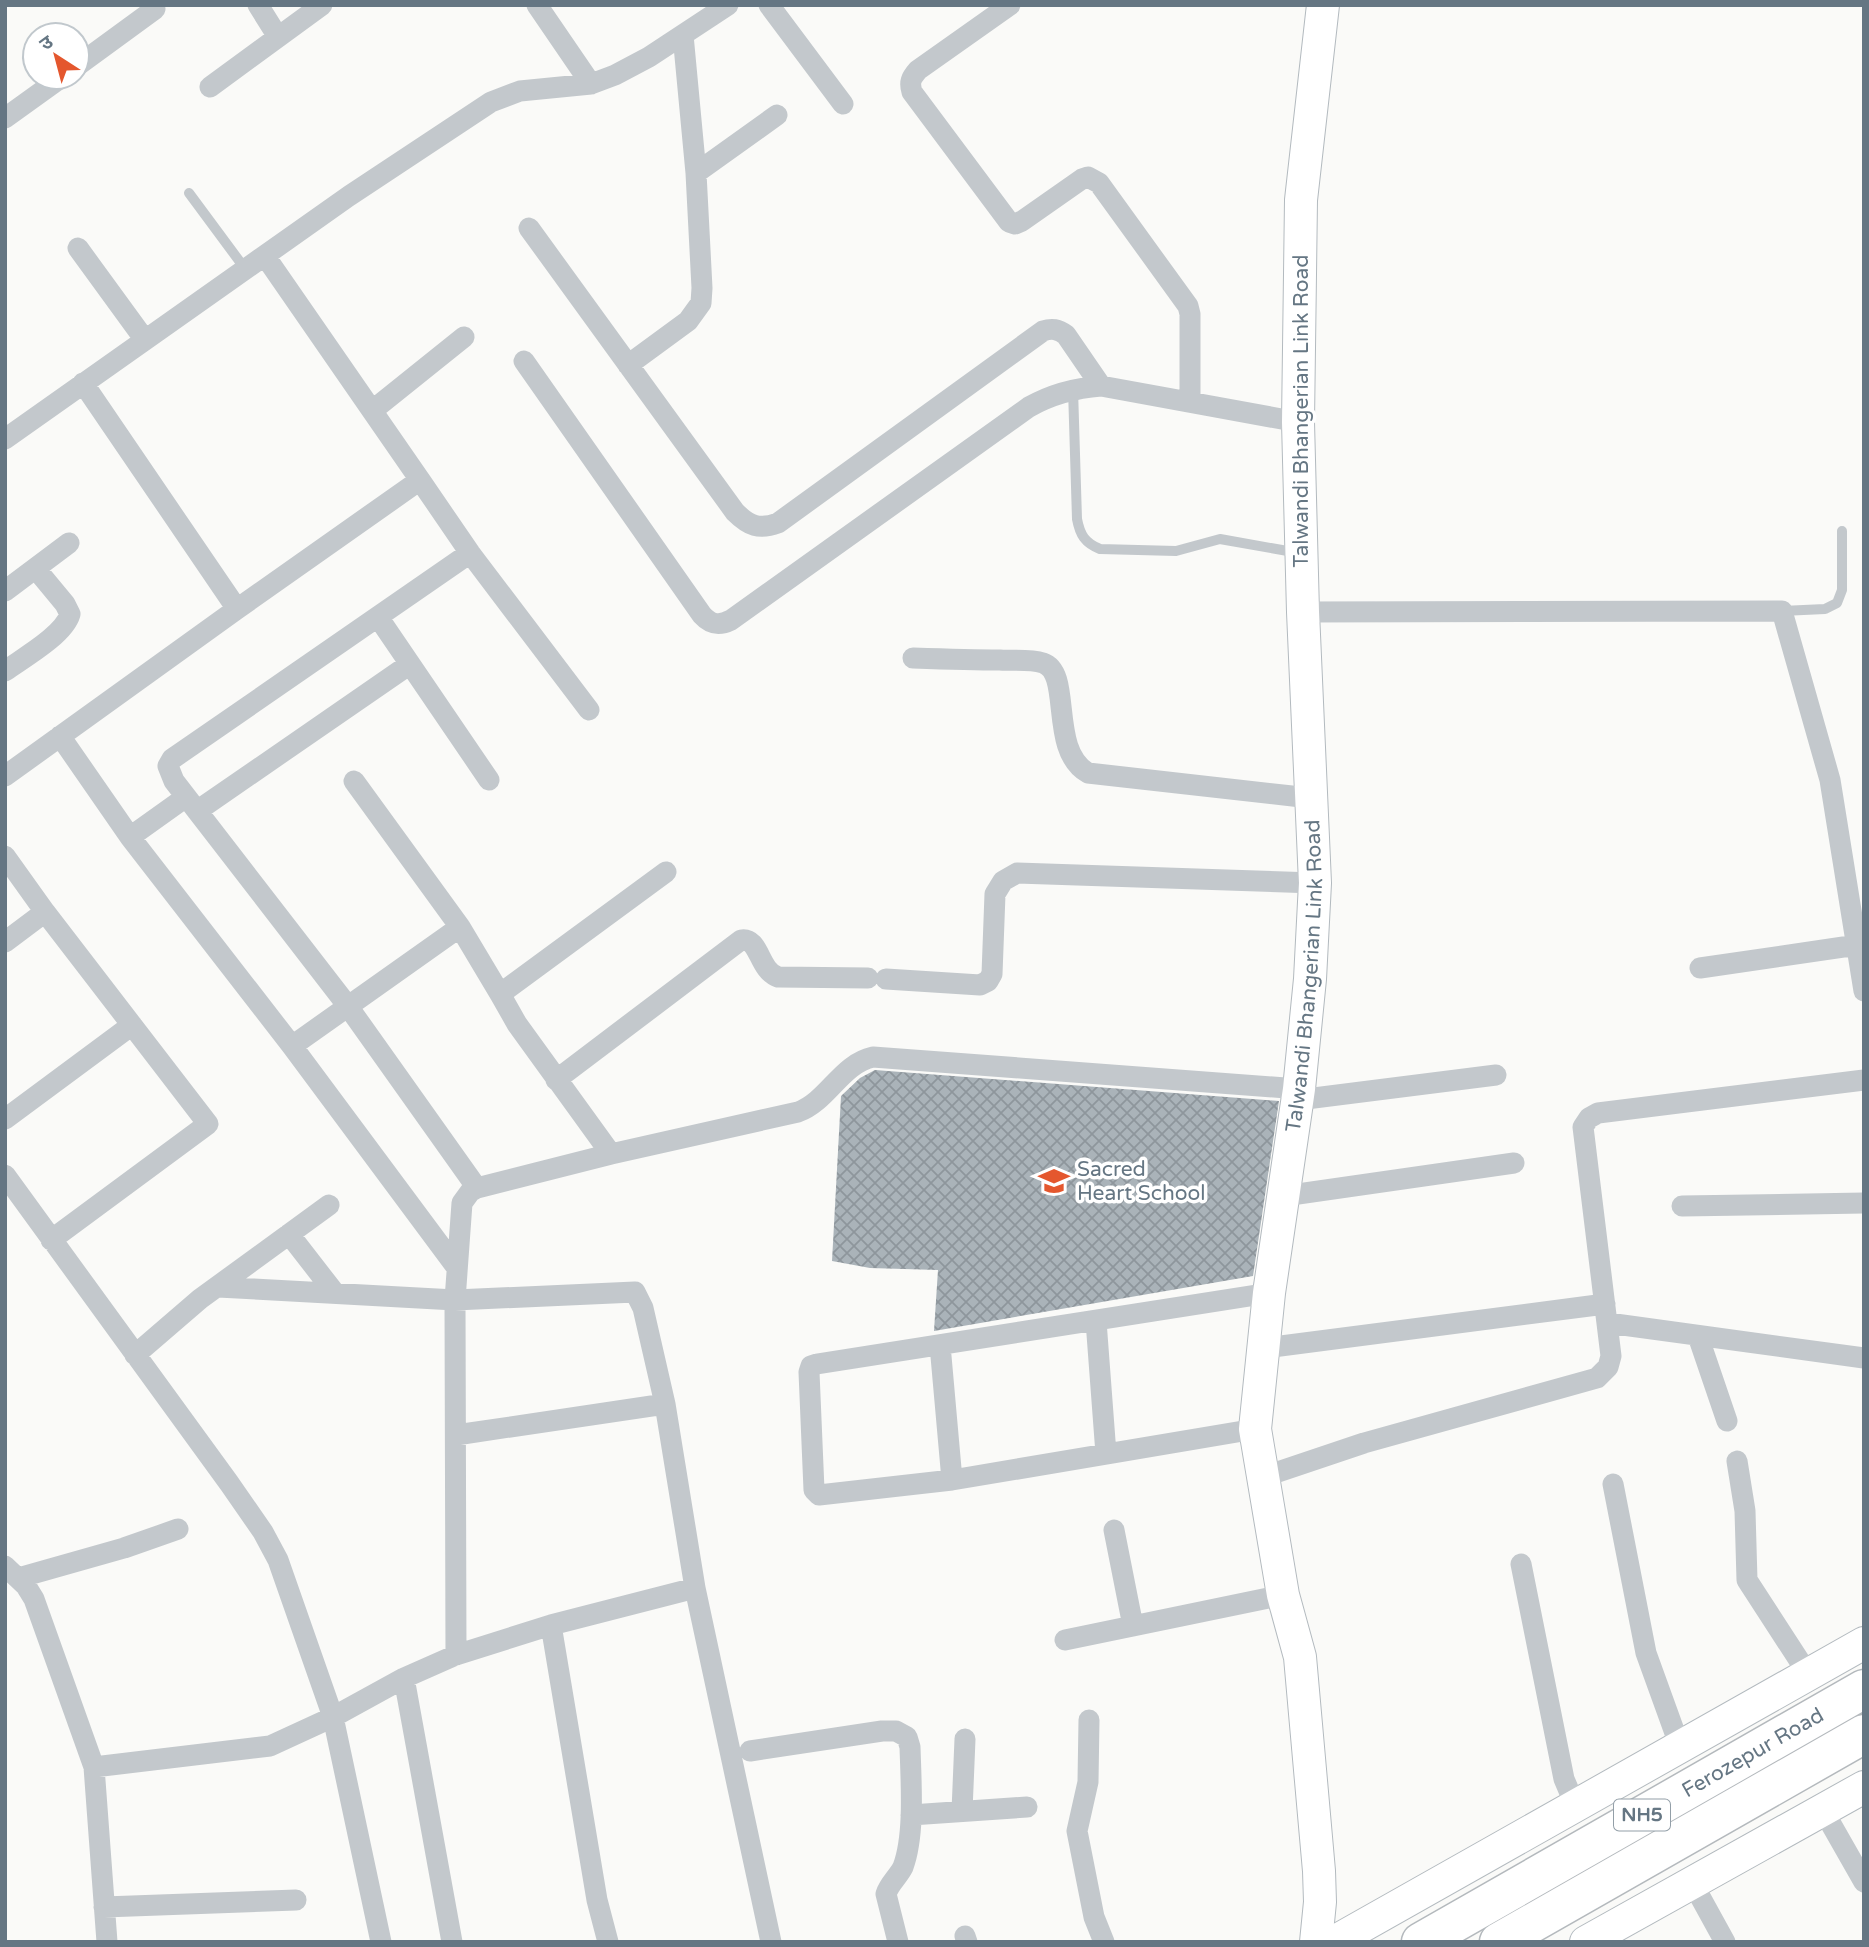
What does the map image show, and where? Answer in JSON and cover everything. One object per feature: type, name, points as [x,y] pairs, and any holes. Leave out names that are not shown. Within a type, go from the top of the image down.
[{"type":"highway","name":"Ferozepur Road","points":[[1421,1942],[1864,1689]]},
{"type":"highway","name":"Ferozepur Road","points":[[1499,1942],[1864,1734]]},
{"type":"street","points":[[258,5],[278,37]]},
{"type":"street","points":[[210,87],[322,5]]},
{"type":"street","points":[[537,5],[591,84]]},
{"type":"street","points":[[5,439],[349,196],[500,97],[520,91],[591,84],[642,61],[728,5]]},
{"type":"street","points":[[769,5],[843,104]]},
{"type":"street","points":[[1010,5],[919,70],[912,77],[912,92],[1009,222],[1022,222],[1082,179],[1087,177],[1099,183],[1188,306],[1190,402]]},
{"type":"street","name":"Talwandi Bhangerian Link Road","points":[[1315,1942],[1320,1902],[1319,1871],[1300,1657],[1283,1595],[1255,1429],[1269,1293],[1299,1094],[1310,979],[1315,883],[1298,422],[1301,200],[1323,5]]},
{"type":"street","points":[[91,55],[155,7]]},
{"type":"street","points":[[628,365],[688,321],[701,303],[696,173],[683,35]]},
{"type":"street","points":[[5,118],[43,91]]},
{"type":"street","points":[[696,173],[777,115]]},
{"type":"street","points":[[529,228],[735,512],[744,522],[754,527],[765,528],[778,523],[1043,331],[1059,330],[1066,335],[1101,386]]},
{"type":"street","points":[[78,248],[145,340]]},
{"type":"street","points":[[265,256],[470,553],[589,710]]},
{"type":"street","points":[[373,410],[464,337]]},
{"type":"street","points":[[524,361],[702,615],[707,621],[717,624],[731,620],[1029,407],[1053,395],[1073,389],[1101,386],[1298,422]]},
{"type":"street","points":[[83,383],[237,609]]},
{"type":"street","points":[[5,776],[421,480]]},
{"type":"street","points":[[5,591],[69,543]]},
{"type":"street","points":[[470,553],[173,759],[169,772],[347,1005],[477,1188]]},
{"type":"street","points":[[5,671],[68,622],[70,614],[65,604],[36,569]]},
{"type":"street","points":[[1303,612],[1782,611],[1830,780],[1864,991]]},
{"type":"street","points":[[378,617],[489,780]]},
{"type":"street","points":[[913,658],[1031,662],[1051,667],[1056,674],[1063,730],[1069,752],[1073,762],[1088,773],[1310,798]]},
{"type":"street","points":[[130,837],[191,804],[410,664]]},
{"type":"street","points":[[60,736],[130,837],[292,1046],[457,1268]]},
{"type":"street","points":[[354,781],[460,927],[511,1015],[611,1154]]},
{"type":"street","points":[[5,856],[208,1124],[51,1240]]},
{"type":"street","points":[[500,994],[666,873]]},
{"type":"street","points":[[556,1080],[741,940],[751,942],[766,970],[778,977],[877,978],[980,985],[988,981],[992,974],[995,894],[1003,881],[1017,873],[1315,883]]},
{"type":"street","points":[[5,942],[45,912]]},
{"type":"street","points":[[292,1046],[460,927]]},
{"type":"street","points":[[1700,968],[1857,945]]},
{"type":"street","points":[[5,1119],[132,1024]]},
{"type":"street","points":[[456,1656],[455,1300],[462,1203],[470,1192],[477,1188],[807,1109],[858,1062],[873,1057],[1299,1094],[1496,1075]]},
{"type":"street","points":[[1263,1477],[1364,1443],[1597,1378],[1611,1362],[1583,1127],[1589,1118],[1598,1113],[1864,1080]]},
{"type":"street","points":[[1284,1196],[1514,1163]]},
{"type":"street","points":[[5,1175],[229,1483],[278,1560],[333,1717],[381,1942]]},
{"type":"street","points":[[1682,1206],[1864,1203]]},
{"type":"street","points":[[135,1355],[200,1299],[329,1205]]},
{"type":"street","points":[[289,1234],[334,1292]]},
{"type":"street","points":[[218,1287],[455,1300],[635,1292],[643,1308],[664,1404],[695,1588],[771,1942]]},
{"type":"street","points":[[1255,1429],[952,1480],[823,1495],[814,1490],[809,1372],[811,1366],[1269,1293]]},
{"type":"street","points":[[1265,1348],[1606,1314],[1698,1336],[1864,1357]]},
{"type":"street","points":[[1097,1321],[1106,1454]]},
{"type":"street","points":[[1698,1336],[1727,1421]]},
{"type":"street","points":[[940,1345],[952,1480]]},
{"type":"street","points":[[456,1436],[664,1404]]},
{"type":"street","points":[[1737,1461],[1745,1511],[1747,1580],[1808,1674]]},
{"type":"street","points":[[1613,1484],[1644,1645],[1680,1747]]},
{"type":"street","points":[[107,1942],[94,1767],[34,1599],[12,1572],[124,1548],[178,1529]]},
{"type":"street","points":[[1114,1530],[1133,1626]]},
{"type":"street","points":[[1521,1564],[1564,1779],[1575,1805]]},
{"type":"street","points":[[94,1767],[261,1748],[333,1717],[404,1678],[456,1656],[551,1625],[695,1588]]},
{"type":"street","points":[[1065,1640],[1283,1595]]},
{"type":"street","points":[[551,1625],[597,1900],[608,1942]]},
{"type":"street","points":[[1334,1942],[1864,1643]]},
{"type":"street","points":[[404,1678],[452,1942]]},
{"type":"street","points":[[1088,1720],[1088,1782],[1077,1830],[1094,1917],[1104,1942]]},
{"type":"street","points":[[750,1751],[882,1731],[903,1733],[910,1747],[911,1815],[903,1867],[886,1894],[898,1942]]},
{"type":"street","points":[[962,1811],[965,1739]]},
{"type":"street","points":[[1586,1942],[1864,1787]]},
{"type":"street","points":[[911,1815],[1027,1807]]},
{"type":"street","points":[[1822,1810],[1864,1882]]},
{"type":"street","points":[[1692,1882],[1725,1942]]},
{"type":"street","points":[[104,1907],[296,1900]]},
{"type":"lane","points":[[188,193],[246,270]]},
{"type":"lane","points":[[1073,389],[1077,519],[1079,531],[1091,546],[1100,549],[1164,552],[1184,550],[1220,539],[1301,553]]},
{"type":"lane","points":[[1782,611],[1825,610],[1838,603],[1842,590],[1842,531]]},
{"type":"building","name":"Sacred Heart School","points":[[875,1070],[1279,1101],[1253,1276],[934,1331],[938,1270],[870,1268],[832,1261],[841,1096],[860,1078]]},
{"type":"place","name":"Sacred Heart School","points":[[1054,1181]]}]
